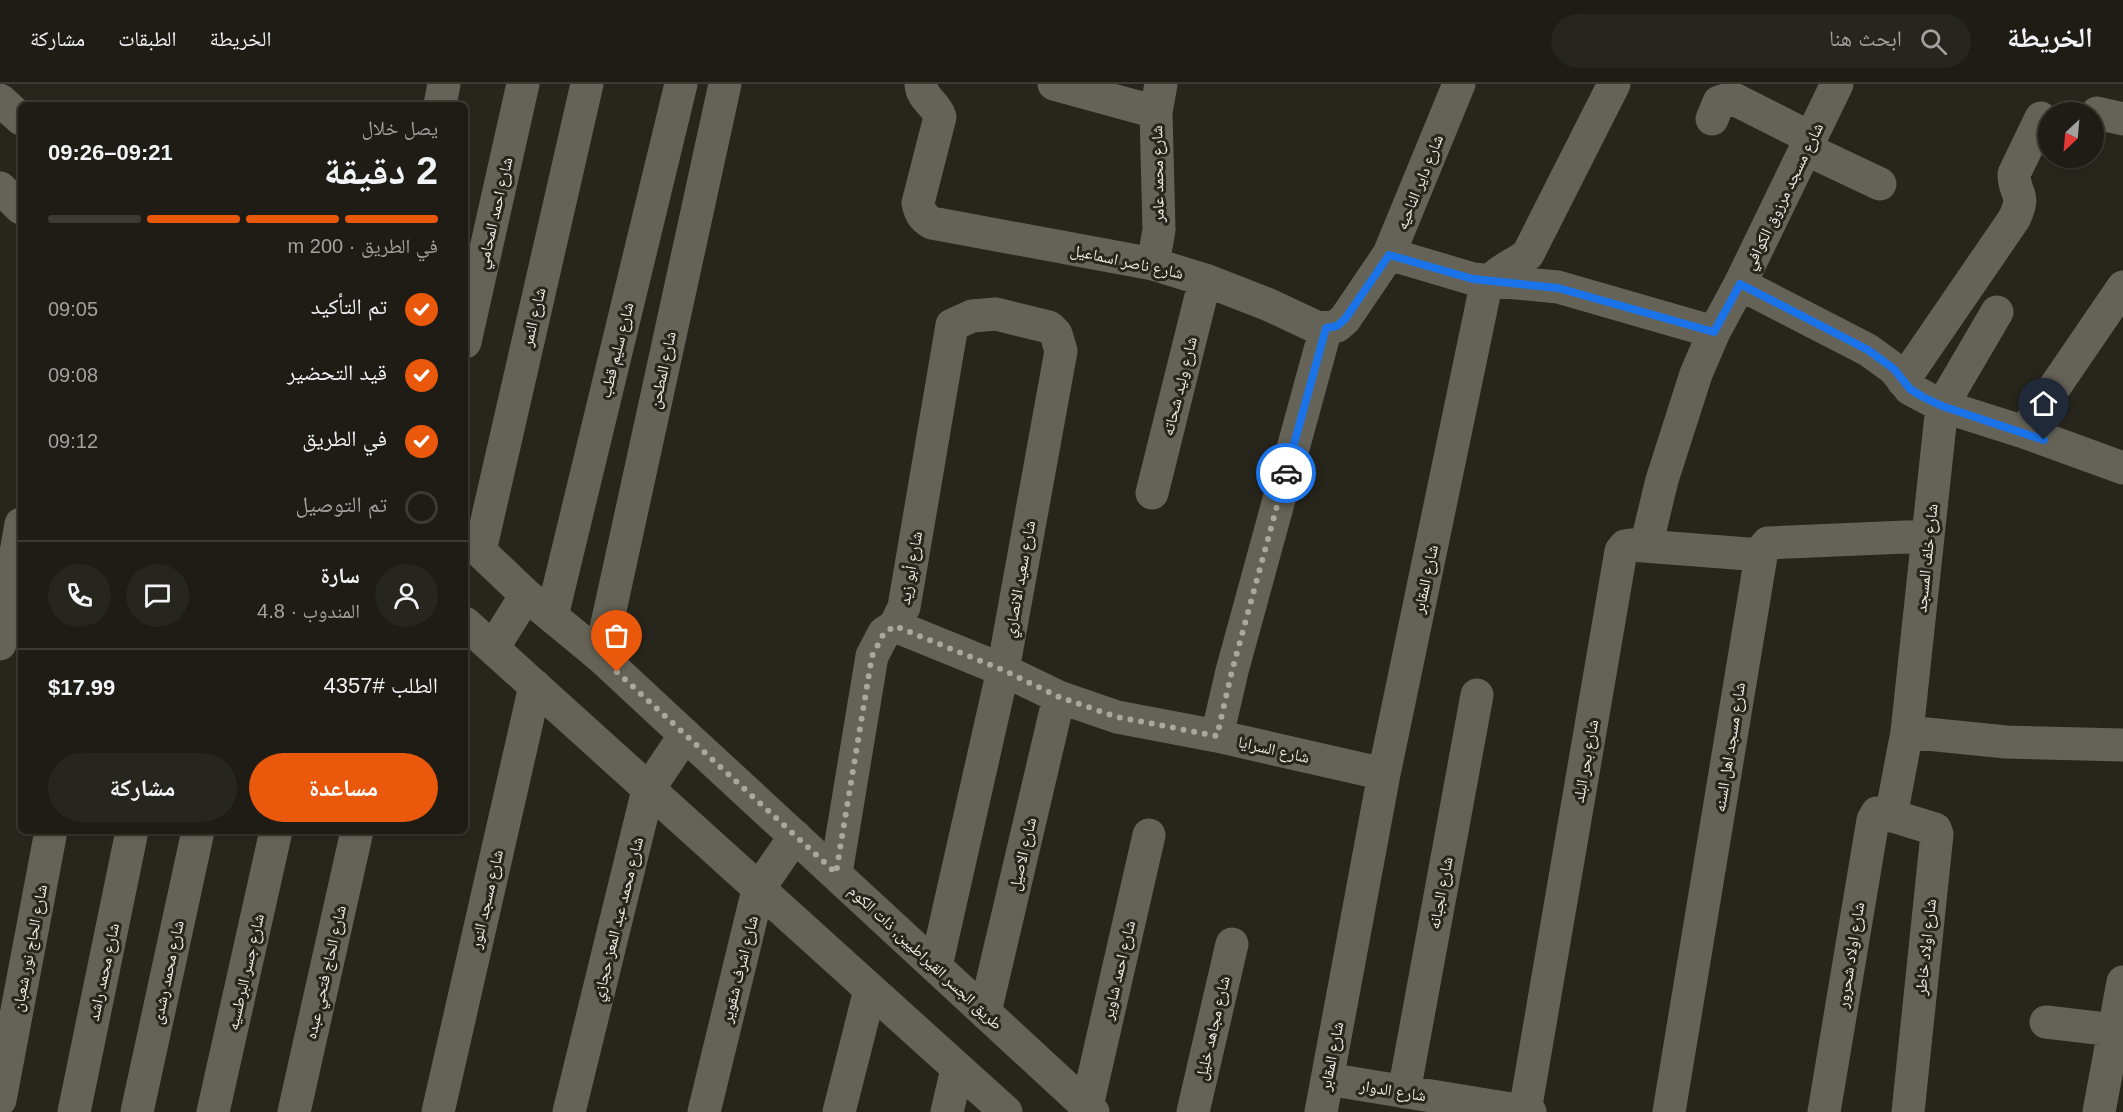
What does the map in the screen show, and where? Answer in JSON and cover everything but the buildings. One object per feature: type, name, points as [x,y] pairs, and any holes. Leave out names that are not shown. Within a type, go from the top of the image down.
[{"type":"street","points":[[441,102],[444,84]]},
{"type":"street","name":"شارع احمد المحامي","points":[[468,329],[524,84]]},
{"type":"street","name":"شارع النمر","points":[[472,544],[587,84]]},
{"type":"street","name":"شارع سليم قطب","points":[[552,616],[681,84]]},
{"type":"street","name":"شارع المطحن","points":[[600,656],[725,84]]},
{"type":"street","name":"شارع ناصر اسماعيل","points":[[921,84],[922,94],[937,108],[940,117],[918,203],[922,215],[932,223],[1153,264],[1205,280],[1267,304],[1314,326],[1326,328]]},
{"type":"street","points":[[1054,84],[1159,98]]},
{"type":"street","name":"شارع داير الناحيه","points":[[1326,328],[1337,326],[1345,319],[1389,255],[1459,84]]},
{"type":"street","points":[[1489,281],[1528,254],[1614,84]]},
{"type":"street","name":"شارع مسجد مرزوق الكوافي","points":[[1646,546],[1665,469],[1696,374],[1714,332],[1740,284],[1837,84]]},
{"type":"street","name":"شارع محمد عامر","points":[[1153,264],[1159,230],[1159,98]]},
{"type":"street","points":[[1712,119],[1719,102],[1732,98],[1880,184]]},
{"type":"street","points":[[1903,381],[2014,219],[2020,203],[2014,176],[2038,124]]},
{"type":"street","points":[[0,188],[18,205]]},
{"type":"street","points":[[1389,255],[1473,279],[1558,288],[1714,332]]},
{"type":"street","name":"شارع وليد شحاته","points":[[1152,493],[1205,280]]},
{"type":"street","name":"شارع المقابر","points":[[1321,1112],[1384,774],[1485,290],[1489,281]]},
{"type":"street","points":[[1740,284],[1868,350],[1894,369],[1910,389],[1942,406],[2024,432],[2123,468]]},
{"type":"street","points":[[2024,432],[2123,287]]},
{"type":"street","name":"شارع خلف المسجد","points":[[1891,816],[1907,732],[1942,406],[1997,312]]},
{"type":"street","name":"شارع سعيد الانصاري","points":[[936,966],[1003,670],[1061,351],[1056,334],[1049,327],[996,314],[972,316],[952,325]]},
{"type":"street","name":"شارع أبو زيد","points":[[836,873],[872,656],[884,633],[895,626],[904,608],[952,325]]},
{"type":"street","points":[[1217,736],[1232,671],[1326,328]]},
{"type":"street","points":[[1761,555],[1768,543],[1928,536]]},
{"type":"street","points":[[0,644],[18,541]]},
{"type":"street","name":"طريق الجسر القيراطيين, ذات الكوم","points":[[472,544],[526,595],[600,656],[1090,1109]]},
{"type":"street","name":"شارع بحر البلد","points":[[1527,1112],[1621,551],[1627,545],[1761,555]]},
{"type":"street","name":"شارع مسجد اهل السنه","points":[[1669,1112],[1761,555]]},
{"type":"street","points":[[493,648],[526,595]]},
{"type":"street","points":[[468,626],[1006,1112]]},
{"type":"street","name":"شارع السرايا","points":[[895,626],[1003,670],[1059,697],[1117,717],[1217,736],[1384,774]]},
{"type":"street","name":"شارع مسجد النور","points":[[438,1112],[534,686]]},
{"type":"street","name":"شارع الجبانه","points":[[1404,1092],[1477,695]]},
{"type":"street","name":"شارع الاصيل","points":[[985,1012],[1059,697]]},
{"type":"street","points":[[1907,732],[2006,742],[2123,745]]},
{"type":"street","name":"شارع محمد عبد المعز حجازي","points":[[569,1112],[648,790],[685,735]]},
{"type":"street","name":"شارع اولاد شحرور","points":[[1824,1112],[1873,820],[1876,813],[1891,816]]},
{"type":"street","name":"شارع اولاد خاطر","points":[[1891,816],[1935,829],[1937,834],[1908,1112]]},
{"type":"street","name":"شارع الحاج نور شعبان","points":[[0,1100],[50,834]]},
{"type":"street","name":"شارع محمد راشد","points":[[74,1112],[131,834]]},
{"type":"street","name":"شارع محمد رشدى","points":[[137,1112],[197,834]]},
{"type":"street","name":"شارع جسر البرطسيه","points":[[213,1112],[275,834]]},
{"type":"street","name":"شارع الحاج فتحي عبده","points":[[294,1112],[356,834]]},
{"type":"street","name":"شارع احمد شاوير","points":[[1090,1109],[1149,834]]},
{"type":"street","name":"شارع اشرف شقوير","points":[[704,1112],[758,890],[795,836]]},
{"type":"street","name":"شارع مجاهد خليل","points":[[1193,1112],[1232,944]]},
{"type":"street","points":[[2109,1093],[2114,1030],[2123,981]]},
{"type":"street","points":[[839,1112],[870,990]]},
{"type":"street","points":[[2046,1022],[2114,1030]]},
{"type":"street","points":[[946,1112],[957,1069]]},
{"type":"street","name":"شارع الدوار","points":[[1327,1079],[1478,1108],[1527,1112]]},
{"type":"way so far","points":[[617,672],[836,873],[872,656],[884,633],[895,626],[1003,670],[1059,697],[1117,717],[1217,736],[1232,671],[1286,473]]},
{"type":"route","points":[[1286,473],[1326,328],[1337,326],[1345,319],[1389,255],[1473,279],[1558,288],[1714,332],[1740,284],[1868,350],[1894,369],[1910,389],[1923,397],[1942,406],[2044,440]]}]
